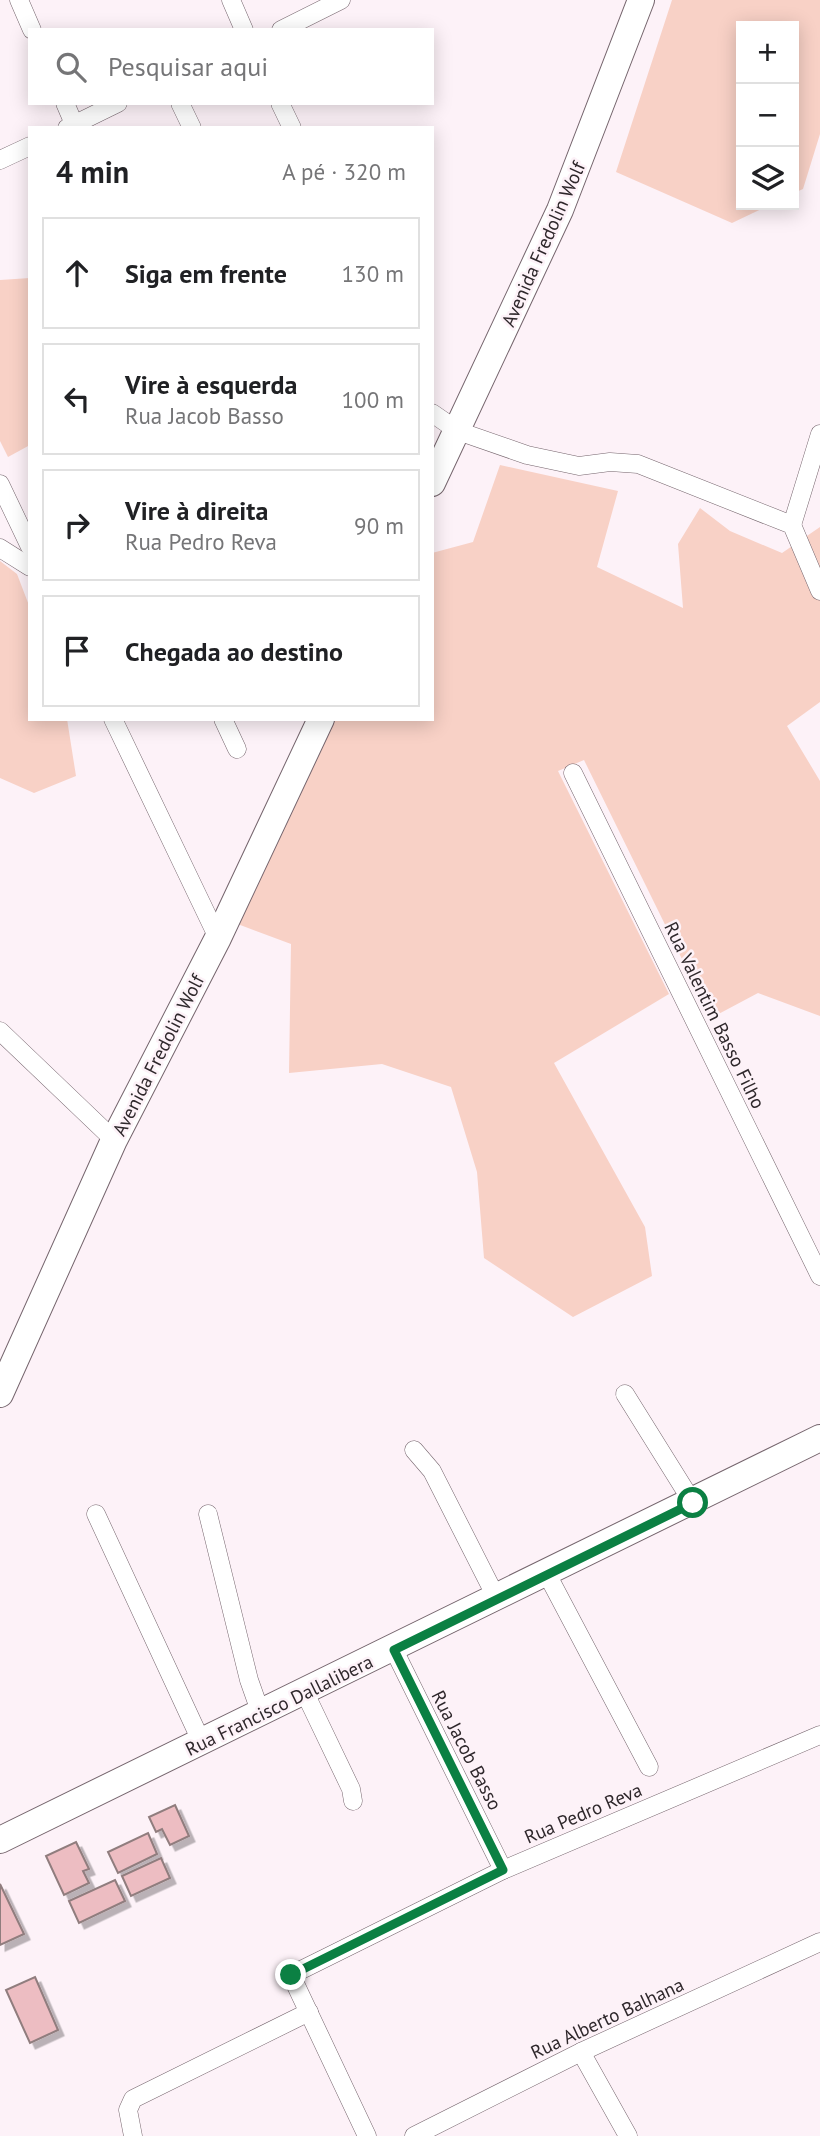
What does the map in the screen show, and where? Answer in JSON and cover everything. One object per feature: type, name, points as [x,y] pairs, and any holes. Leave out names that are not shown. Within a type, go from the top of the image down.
[{"type":"main road","name":"Avenida Fredolin Wolf","points":[[434,479],[560,210],[641,0]]},
{"type":"main road","name":"Avenida Fredolin Wolf","points":[[0,1394],[114,1140],[218,938],[320,721]]},
{"type":"main road","name":"Rua Francisco Dallalibera","points":[[0,1840],[394,1650],[820,1438]]},
{"type":"street","points":[[19,0],[31,28]]},
{"type":"street","points":[[231,0],[243,28]]},
{"type":"street","points":[[285,28],[341,0]]},
{"type":"street","points":[[65,105],[70,126],[114,105]]},
{"type":"street","points":[[181,105],[191,126]]},
{"type":"street","points":[[281,105],[291,126]]},
{"type":"street","points":[[0,160],[28,147]]},
{"type":"street","points":[[434,414],[458,431],[527,455],[579,466],[610,462],[638,464],[792,524]]},
{"type":"street","points":[[820,434],[792,524],[820,591]]},
{"type":"street","points":[[0,484],[28,543]]},
{"type":"street","points":[[0,548],[28,566]]},
{"type":"street","points":[[114,721],[218,938]]},
{"type":"street","points":[[224,721],[237,749]]},
{"type":"street","name":"Rua Valentim Basso Filho","points":[[573,773],[820,1276]]},
{"type":"street","points":[[0,1031],[114,1140]]},
{"type":"street","points":[[625,1394],[693,1503]]},
{"type":"street","points":[[414,1450],[432,1471],[497,1599]]},
{"type":"street","points":[[96,1514],[202,1742]]},
{"type":"street","points":[[208,1514],[249,1680],[261,1714]]},
{"type":"street","points":[[547,1574],[649,1767]]},
{"type":"street","name":"Rua Jacob Basso","points":[[394,1650],[503,1870]]},
{"type":"street","points":[[305,1693],[351,1789],[353,1801]]},
{"type":"street","name":"Rua Pedro Reva","points":[[309,2012],[291,1975],[503,1870],[820,1734]]},
{"type":"street","name":"Rua Alberto Balhana","points":[[414,2136],[581,2052],[820,1942]]},
{"type":"street","points":[[133,2136],[128,2110],[133,2099],[309,2012],[367,2136]]},
{"type":"street","points":[[581,2052],[628,2136]]},
{"type":"shaded area","points":[[672,0],[820,0],[820,134],[803,189],[799,191],[799,21],[736,21],[736,210],[759,210],[732,223],[616,172]]},
{"type":"shaded area","points":[[28,278],[28,446],[8,457],[0,441],[0,280]]},
{"type":"shaded area","points":[[500,465],[618,491],[597,567],[683,608],[678,544],[700,508],[730,531],[782,553],[820,527],[820,702],[787,726],[820,781],[820,1016],[758,993],[711,1018],[584,760],[558,771],[669,994],[554,1063],[645,1227],[652,1276],[573,1317],[484,1258],[477,1172],[451,1087],[382,1064],[289,1073],[291,944],[235,923],[334,721],[434,721],[434,552],[473,542]]},
{"type":"shaded area","points":[[0,561],[17,574],[28,603],[28,721],[67,721],[76,776],[34,793],[0,778]]},
{"type":"building","points":[[175,1805],[189,1836],[170,1845],[162,1829],[156,1832],[149,1817]]},
{"type":"building","points":[[148,1833],[157,1854],[118,1873],[108,1852]]},
{"type":"building","points":[[76,1842],[89,1869],[83,1871],[89,1883],[64,1895],[46,1856]]},
{"type":"building","points":[[161,1858],[170,1878],[131,1896],[122,1876]]},
{"type":"building","points":[[115,1880],[125,1901],[79,1923],[69,1901]]},
{"type":"building","points":[[0,1884],[24,1934],[0,1945]]},
{"type":"building","points":[[35,1977],[58,2030],[30,2043],[6,1990]]},
{"type":"route","points":[[291,1975],[503,1870],[394,1650],[693,1503]]}]
